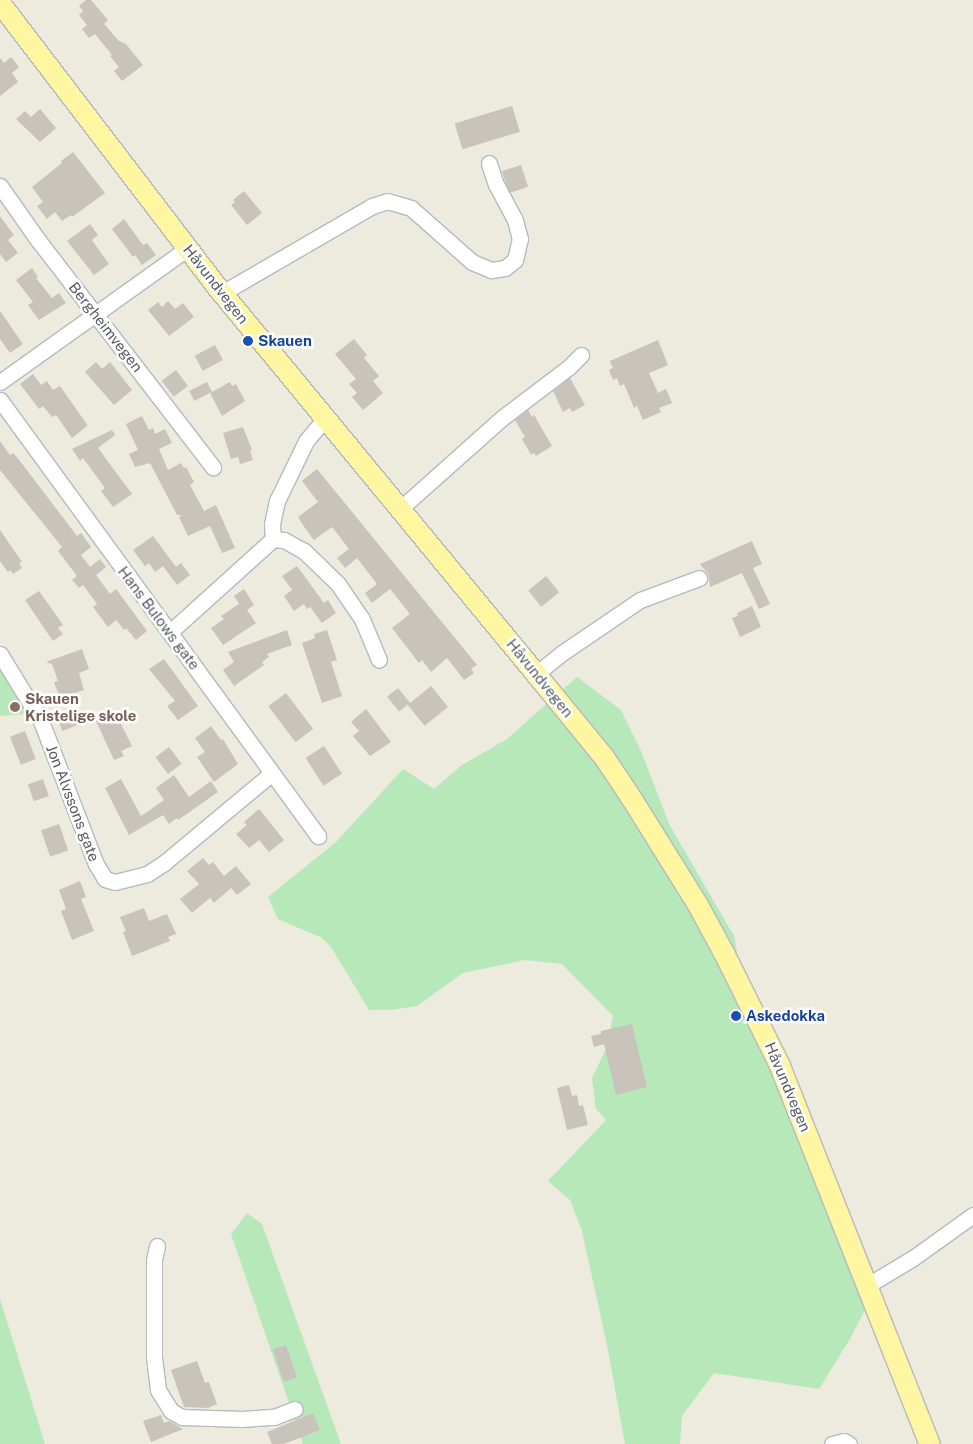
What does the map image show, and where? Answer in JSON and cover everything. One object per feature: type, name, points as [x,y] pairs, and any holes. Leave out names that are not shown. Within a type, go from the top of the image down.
[{"type":"main road","name":"Håvundvegen","points":[[0,3],[222,293],[536,674],[604,758],[632,799],[688,888],[724,953],[780,1066],[930,1444]]},
{"type":"street","points":[[222,293],[372,206],[387,201],[401,203],[411,208],[472,262],[491,270],[505,268],[515,260],[520,239],[515,220],[496,185],[489,163]]},
{"type":"street","name":"Bergheimvegen","points":[[0,186],[38,240],[213,467]]},
{"type":"street","points":[[0,382],[188,248]]},
{"type":"street","points":[[401,508],[502,418],[544,384],[569,367],[580,355]]},
{"type":"street","name":"Hans Bulows gate","points":[[0,400],[318,836]]},
{"type":"street","points":[[273,539],[272,519],[277,501],[306,441],[326,417]]},
{"type":"street","points":[[170,632],[273,539]]},
{"type":"street","points":[[273,539],[290,542],[304,551],[338,584],[362,618],[379,660]]},
{"type":"street","points":[[536,674],[562,653],[640,600],[699,578]]},
{"type":"street","name":"Jon Alvssons gate","points":[[0,654],[41,721],[96,864],[105,879],[115,882],[147,874],[164,863],[272,774]]},
{"type":"street","points":[[868,1285],[913,1258],[973,1215]]},
{"type":"street","points":[[157,1246],[154,1260],[154,1357],[158,1390],[171,1411],[182,1417],[242,1419],[274,1417],[295,1408]]},
{"type":"street","points":[[832,1444],[844,1442],[849,1444]]},
{"type":"green space","points":[[0,670],[17,695],[27,714],[0,716]]},
{"type":"green space","points":[[577,677],[621,710],[641,751],[669,824],[734,936],[740,968],[797,1086],[877,1279],[869,1302],[850,1339],[819,1389],[714,1373],[682,1416],[680,1444],[625,1444],[607,1345],[582,1231],[570,1200],[548,1181],[606,1120],[596,1109],[592,1078],[607,1047],[613,1016],[562,964],[525,960],[463,973],[417,1006],[390,1010],[369,1010],[331,947],[322,938],[278,919],[268,897],[336,842],[403,769],[434,789],[462,765],[507,739]]},
{"type":"green space","points":[[247,1213],[262,1224],[341,1444],[303,1444],[231,1234]]},
{"type":"green space","points":[[0,1299],[45,1444],[0,1444]]},
{"type":"building","points":[[86,0],[91,0],[108,20],[104,24],[119,41],[126,44],[143,65],[122,81],[114,71],[119,67],[110,56],[112,55],[95,34],[89,38],[82,29],[87,25],[79,15],[83,11],[79,6]]},
{"type":"building","points":[[11,57],[19,67],[12,73],[18,82],[0,96],[0,58],[4,63]]},
{"type":"building","points":[[512,106],[520,132],[463,149],[455,124]]},
{"type":"building","points":[[40,109],[56,128],[40,142],[16,119],[25,111],[31,117]]},
{"type":"building","points":[[73,152],[105,193],[72,217],[71,215],[62,221],[55,212],[47,219],[37,206],[43,202],[32,187]]},
{"type":"building","points":[[521,165],[528,187],[509,193],[502,171]]},
{"type":"building","points":[[244,191],[262,213],[247,225],[231,205],[235,202],[233,200]]},
{"type":"building","points":[[0,216],[14,235],[8,240],[18,253],[6,262],[0,254]]},
{"type":"building","points":[[124,219],[143,245],[147,243],[156,255],[142,265],[135,255],[133,257],[112,229]]},
{"type":"building","points":[[90,224],[98,235],[92,240],[109,264],[94,275],[67,241]]},
{"type":"building","points":[[32,268],[38,277],[36,278],[52,298],[59,293],[66,303],[39,320],[28,305],[33,302],[16,280]]},
{"type":"building","points":[[168,301],[175,309],[183,303],[194,317],[169,336],[148,310],[158,302],[162,307]]},
{"type":"building","points":[[0,311],[23,344],[10,353],[0,339]]},
{"type":"building","points":[[354,339],[367,355],[364,358],[379,376],[373,381],[383,393],[363,410],[352,397],[357,393],[349,384],[356,379],[335,354]]},
{"type":"building","points":[[658,340],[668,365],[649,373],[658,393],[666,389],[672,403],[659,408],[661,412],[643,420],[637,406],[634,408],[624,384],[620,386],[617,378],[613,380],[609,370],[613,368],[610,361]]},
{"type":"building","points":[[215,345],[223,360],[203,371],[195,356]]},
{"type":"building","points":[[96,362],[102,369],[110,362],[132,390],[114,405],[85,372]]},
{"type":"building","points":[[176,370],[188,386],[174,397],[162,381]]},
{"type":"building","points":[[33,374],[41,385],[47,381],[53,390],[60,386],[87,426],[72,438],[56,415],[52,417],[43,406],[39,409],[20,384]]},
{"type":"building","points":[[570,378],[585,405],[572,412],[570,408],[563,412],[553,391]]},
{"type":"building","points":[[207,382],[212,392],[194,401],[189,391]]},
{"type":"building","points":[[230,382],[232,386],[236,384],[245,401],[222,416],[210,393]]},
{"type":"building","points":[[528,410],[532,417],[534,415],[552,446],[536,456],[534,453],[531,455],[522,439],[525,437],[515,420]]},
{"type":"building","points":[[142,416],[149,430],[153,428],[155,434],[165,429],[172,443],[159,449],[168,470],[181,463],[184,468],[186,467],[194,482],[190,485],[204,511],[216,505],[235,548],[222,553],[210,526],[188,536],[179,517],[182,515],[177,515],[150,463],[135,467],[129,454],[138,450],[126,424]]},
{"type":"building","points":[[243,427],[252,450],[250,451],[253,460],[240,464],[238,457],[231,459],[223,433]]},
{"type":"building","points":[[112,430],[115,435],[98,448],[132,494],[113,507],[101,491],[105,488],[83,458],[80,461],[72,449]]},
{"type":"building","points":[[0,441],[10,455],[13,453],[20,461],[77,536],[81,533],[91,547],[81,555],[90,567],[100,559],[106,567],[96,575],[110,594],[116,589],[147,631],[136,640],[116,620],[108,627],[93,607],[97,604],[83,585],[79,588],[72,580],[77,576],[58,551],[62,547],[0,470]]},
{"type":"building","points":[[317,469],[477,665],[471,669],[474,673],[464,680],[447,658],[431,672],[422,660],[419,663],[392,628],[410,614],[390,589],[372,603],[365,593],[377,584],[357,558],[345,568],[337,558],[349,549],[332,527],[314,540],[298,517],[318,502],[302,481]]},
{"type":"building","points":[[0,530],[22,562],[19,563],[22,568],[13,574],[10,570],[8,572],[0,561]]},
{"type":"building","points":[[153,536],[176,567],[181,563],[190,575],[177,585],[163,566],[155,572],[149,563],[145,566],[133,550]]},
{"type":"building","points":[[752,541],[762,564],[753,568],[770,604],[759,609],[742,573],[710,587],[708,574],[700,564]]},
{"type":"building","points":[[297,566],[324,603],[328,600],[336,613],[322,623],[310,607],[307,609],[304,604],[294,611],[284,596],[292,590],[282,576]]},
{"type":"building","points":[[546,576],[559,592],[541,607],[528,590]]},
{"type":"building","points":[[244,589],[254,605],[247,610],[256,623],[223,645],[211,628],[224,619],[221,616],[239,604],[234,596]]},
{"type":"building","points":[[39,591],[63,625],[58,628],[63,634],[53,641],[25,600]]},
{"type":"building","points":[[752,606],[761,627],[740,637],[732,618],[738,616],[737,613]]},
{"type":"building","points":[[287,630],[292,645],[267,654],[269,657],[262,662],[264,665],[234,686],[223,670],[234,662],[228,652]]},
{"type":"building","points":[[327,630],[337,660],[331,662],[342,696],[322,703],[302,643],[315,638],[314,634]]},
{"type":"building","points":[[82,649],[89,669],[79,673],[84,690],[60,698],[54,682],[58,681],[52,664],[46,662]]},
{"type":"building","points":[[164,659],[198,706],[178,720],[167,706],[175,701],[149,669]]},
{"type":"building","points":[[431,686],[448,707],[425,726],[408,705]]},
{"type":"building","points":[[398,688],[410,703],[399,712],[387,697]]},
{"type":"building","points":[[286,693],[313,729],[296,742],[268,706]]},
{"type":"building","points":[[366,709],[391,742],[370,756],[353,736],[359,731],[351,722]]},
{"type":"building","points":[[114,710],[132,746],[121,751],[124,756],[114,760],[95,719]]},
{"type":"building","points":[[75,711],[80,724],[62,731],[57,718]]},
{"type":"building","points":[[211,726],[221,740],[223,739],[238,764],[214,782],[197,757],[205,752],[195,738]]},
{"type":"building","points":[[25,731],[36,759],[21,765],[10,737]]},
{"type":"building","points":[[324,746],[342,774],[324,786],[306,758]]},
{"type":"building","points":[[169,747],[182,764],[168,774],[155,757]]},
{"type":"building","points":[[174,775],[189,797],[211,781],[218,792],[178,820],[177,818],[169,824],[163,815],[129,835],[105,788],[121,779],[141,816],[164,800],[156,788]]},
{"type":"building","points":[[43,779],[49,796],[34,801],[28,784]]},
{"type":"building","points":[[259,809],[284,840],[269,852],[259,840],[249,848],[236,834],[247,825],[244,822]]},
{"type":"building","points":[[59,824],[68,850],[50,857],[41,830]]},
{"type":"building","points":[[203,858],[209,865],[213,862],[224,876],[236,866],[251,884],[237,895],[231,888],[214,903],[210,898],[192,913],[180,899],[199,884],[187,871]]},
{"type":"building","points":[[80,881],[86,897],[81,899],[94,931],[72,940],[61,911],[66,909],[59,890]]},
{"type":"building","points":[[144,908],[149,921],[167,914],[176,934],[168,937],[170,941],[132,956],[123,932],[126,931],[120,917]]},
{"type":"building","points":[[632,1024],[647,1087],[616,1095],[604,1044],[594,1047],[591,1036],[601,1034],[601,1031]]},
{"type":"building","points":[[569,1085],[572,1096],[577,1095],[579,1106],[583,1105],[588,1125],[567,1130],[557,1088]]},
{"type":"building","points":[[286,1345],[297,1377],[284,1382],[273,1350]]},
{"type":"building","points":[[197,1361],[205,1383],[209,1382],[217,1404],[208,1408],[184,1407],[171,1370]]},
{"type":"building","points":[[313,1413],[320,1430],[284,1444],[272,1444],[267,1432]]},
{"type":"building","points":[[161,1415],[164,1423],[169,1421],[183,1429],[151,1442],[143,1421]]},
{"type":"place","name":"Skauen","points":[[248,341]]},
{"type":"place","name":"Skauen Kristelige skole","points":[[15,707]]},
{"type":"place","name":"Askedokka","points":[[736,1016]]}]
